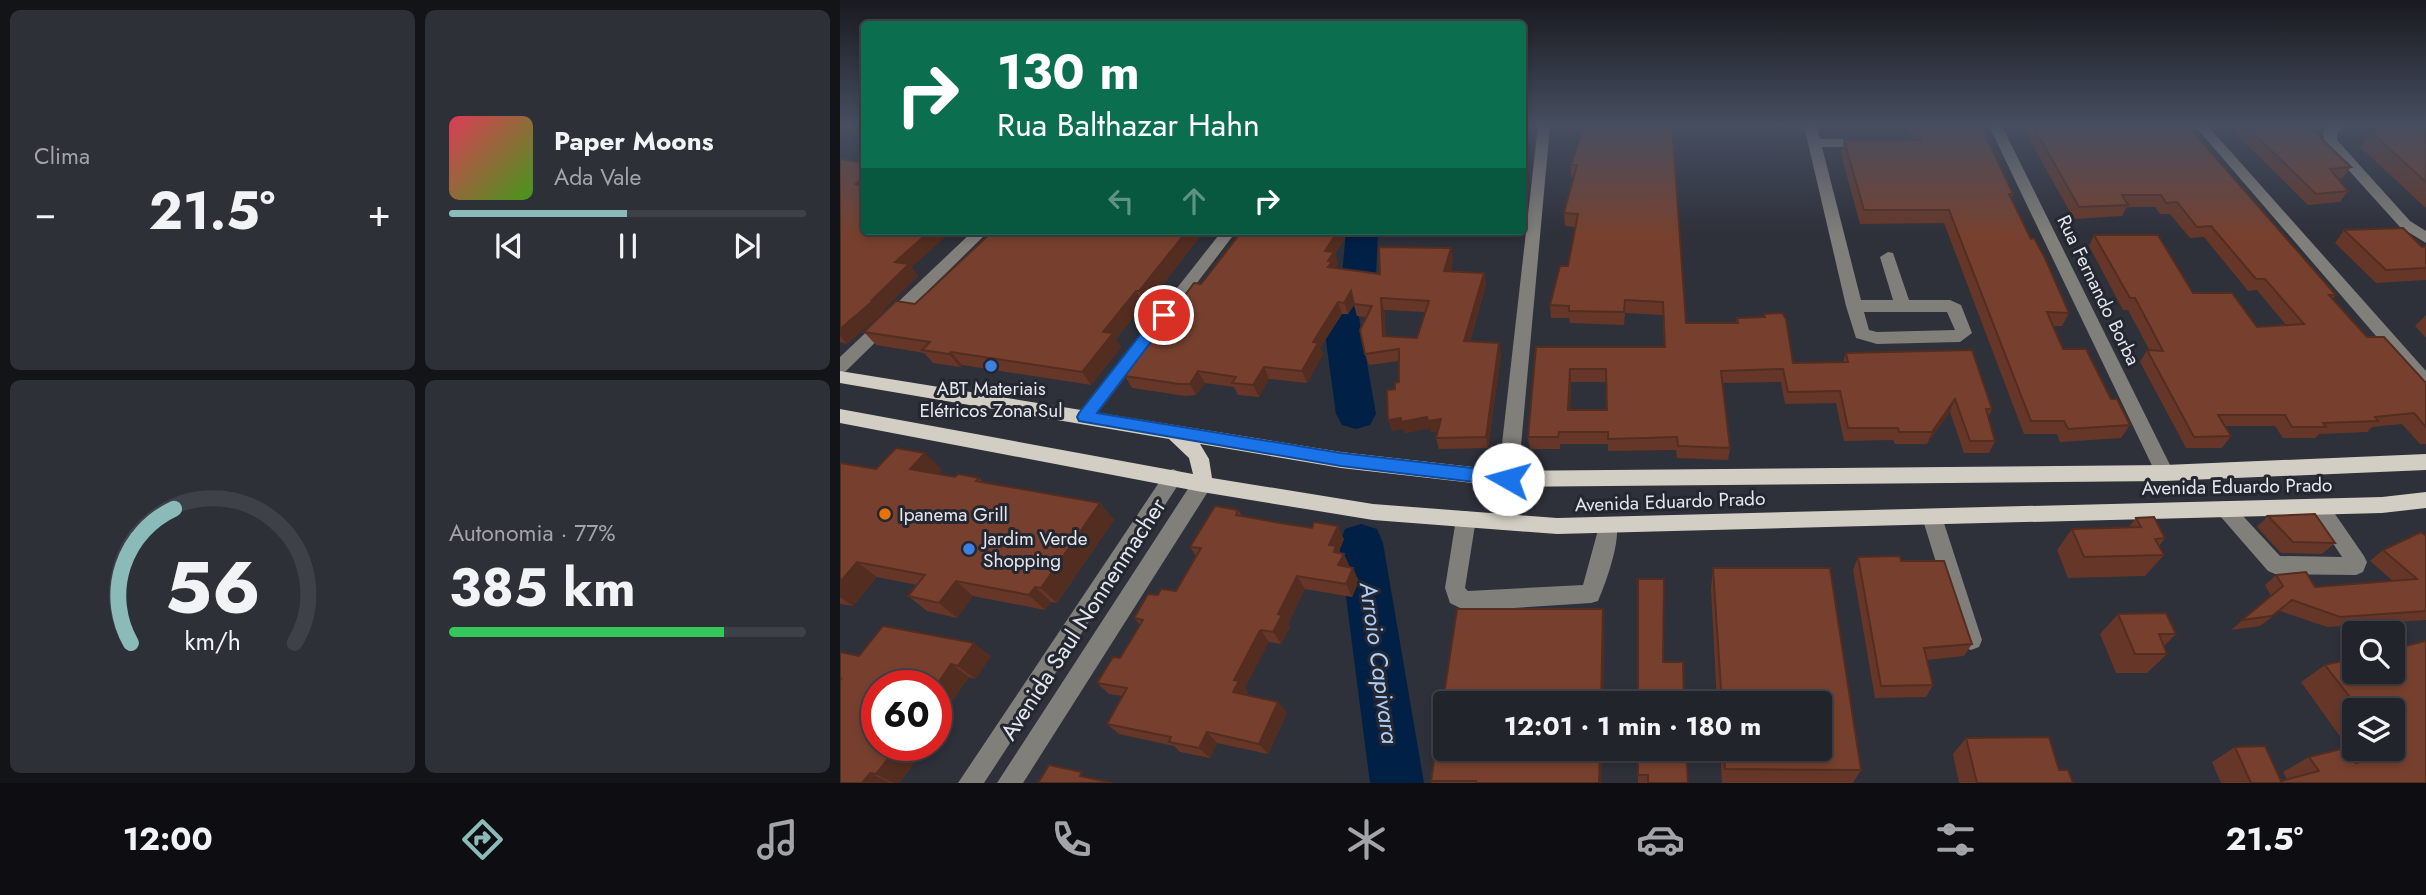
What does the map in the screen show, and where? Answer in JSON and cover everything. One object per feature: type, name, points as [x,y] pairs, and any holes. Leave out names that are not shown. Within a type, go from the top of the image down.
[{"type":"main road","name":"Avenida Eduardo Prado","points":[[840,377],[1341,460],[1508,479],[2165,473],[2426,462]]},
{"type":"main road","name":"Avenida Eduardo Prado","points":[[840,416],[1202,484],[1373,512],[1557,526],[2319,507],[2382,505],[2426,500]]},
{"type":"main road","points":[[1171,430],[1190,443],[1197,454],[1203,466],[1202,484]]},
{"type":"street","points":[[1508,479],[1540,163]]},
{"type":"street","points":[[1820,163],[1854,306],[1862,334],[1869,337],[1960,336],[1964,333],[1955,309],[1950,306],[1854,306]]},
{"type":"street","name":"Rua Fernando Borba","points":[[2014,163],[2165,473]]},
{"type":"street","points":[[2233,163],[2426,382]]},
{"type":"street","points":[[2349,163],[2405,224],[2426,238]]},
{"type":"street","points":[[840,368],[978,235]]},
{"type":"street","points":[[1085,417],[1225,235]]},
{"type":"street","points":[[1888,257],[1902,306]]},
{"type":"street","name":"Avenida Saul Nonnenmacher","points":[[970,783],[1173,477]]},
{"type":"street","name":"Avenida Saul Nonnenmacher","points":[[1009,783],[1202,484]]},
{"type":"street","points":[[2224,509],[2275,565],[2356,566],[2357,562],[2319,507]]},
{"type":"street","points":[[1933,517],[1971,640]]},
{"type":"street","points":[[1466,519],[1455,588],[1458,596],[1466,601],[1583,597],[1591,594],[1606,545],[1608,525]]},
{"type":"street","points":[[1052,658],[1085,665]]},
{"type":"street","points":[[1008,725],[1041,733]]},
{"type":"building","points":[[840,163],[861,163],[861,180],[856,184],[861,185],[861,235],[925,235],[895,262],[909,264],[874,300],[840,329]]},
{"type":"building","points":[[1572,163],[1675,163],[1686,323],[1738,323],[1737,318],[1782,313],[1786,319],[1793,363],[1848,362],[1846,353],[1972,350],[1992,409],[1986,409],[1995,441],[1970,441],[1955,399],[1932,432],[1899,432],[1898,428],[1848,428],[1840,391],[1788,392],[1783,369],[1721,371],[1730,448],[1678,446],[1677,437],[1608,439],[1608,432],[1559,432],[1558,437],[1528,437],[1536,347],[1665,347],[1663,302],[1625,300],[1624,312],[1569,311],[1569,306],[1550,305],[1560,266],[1568,266],[1578,214],[1564,213],[1577,165],[1571,165]],"holes":[[[1570,369],[1606,369],[1607,410],[1568,410]]]},
{"type":"building","points":[[1850,163],[1998,163],[2013,194],[2009,194],[2031,239],[2034,238],[2045,258],[2069,313],[2047,312],[2063,349],[2086,349],[2111,399],[2117,399],[2130,425],[2068,429],[2064,421],[2031,421],[1949,210],[1864,210]]},
{"type":"building","points":[[2054,163],[2220,163],[2336,295],[2329,295],[2367,337],[2384,337],[2426,383],[2426,427],[2414,413],[2375,417],[2378,421],[2323,423],[2326,427],[2292,427],[2285,415],[2218,415],[2231,436],[2194,437],[2147,350],[2163,351],[2135,298],[2130,298],[2094,235],[2158,235],[2193,293],[2232,293],[2257,327],[2304,324],[2265,279],[2256,279],[2211,226],[2197,227],[2177,202],[2166,203],[2161,195],[2122,195],[2128,205],[2079,207]]},
{"type":"building","points":[[2284,163],[2346,163],[2351,167],[2330,169],[2348,191],[2316,194]]},
{"type":"building","points":[[2405,163],[2426,163],[2426,182]]},
{"type":"building","points":[[2403,228],[2422,247],[2426,246],[2426,268],[2386,270],[2344,230]]},
{"type":"building","points":[[989,235],[1184,235],[1103,332],[1113,333],[1082,372],[922,350],[930,342],[864,332],[896,301],[915,304]]},
{"type":"building","points":[[1239,235],[1335,235],[1325,251],[1334,252],[1328,261],[1332,262],[1328,267],[1380,274],[1379,247],[1451,248],[1444,271],[1484,273],[1464,341],[1499,343],[1486,437],[1436,438],[1441,419],[1428,421],[1427,417],[1401,422],[1401,418],[1388,420],[1387,390],[1395,389],[1395,383],[1399,382],[1399,349],[1365,354],[1360,330],[1372,306],[1354,304],[1351,291],[1344,303],[1338,302],[1313,342],[1318,343],[1302,371],[1264,367],[1253,385],[1232,383],[1236,377],[1198,371],[1190,384],[1125,376],[1194,283],[1201,284]],"holes":[[[1381,298],[1429,301],[1417,338],[1383,336]]]},
{"type":"building","name":"Jardim Verde Shopping","points":[[896,448],[925,453],[910,469],[955,477],[958,474],[979,478],[976,481],[1100,503],[1041,588],[1035,587],[1029,595],[956,581],[939,603],[908,596],[925,575],[857,562],[840,582],[840,463],[876,469]]},
{"type":"building","points":[[1215,506],[1238,510],[1236,515],[1280,523],[1312,528],[1314,522],[1338,526],[1329,545],[1336,546],[1334,552],[1344,554],[1338,565],[1353,568],[1346,584],[1297,576],[1278,614],[1282,615],[1273,632],[1259,632],[1234,680],[1239,681],[1233,692],[1278,702],[1259,744],[1207,732],[1199,748],[1169,742],[1171,737],[1107,724],[1127,688],[1097,683],[1113,657],[1120,658],[1143,620],[1134,618],[1148,594],[1158,595],[1161,589],[1176,591],[1201,548],[1190,547]]},
{"type":"building","points":[[2315,514],[2335,543],[2293,542],[2268,516]]},
{"type":"building","points":[[2154,517],[2165,538],[2155,539],[2164,555],[2084,557],[2072,529],[2141,527],[2136,518]]},
{"type":"building","points":[[2421,532],[2426,536],[2426,611],[2340,617],[2292,600],[2272,616],[2242,620],[2283,586],[2276,575],[2306,572],[2315,587],[2417,579],[2383,550]]},
{"type":"building","points":[[1900,556],[1901,561],[1944,561],[1972,644],[1924,648],[1933,685],[1881,686],[1858,557]]},
{"type":"building","points":[[1713,568],[1830,568],[1861,770],[1725,769],[1725,761],[1832,761],[1832,691],[1721,691]]},
{"type":"building","points":[[1638,579],[1664,579],[1663,662],[1683,662],[1684,691],[1638,691]]},
{"type":"building","points":[[1457,609],[1603,609],[1601,691],[1445,691]]},
{"type":"building","points":[[2166,613],[2176,634],[2159,634],[2167,654],[2135,654],[2118,614]]},
{"type":"building","points":[[883,626],[974,643],[958,666],[951,664],[947,670],[861,670],[861,761],[886,761],[876,774],[870,773],[862,783],[840,783],[840,652],[859,656]]},
{"type":"building","points":[[2426,641],[2426,783],[2251,783],[2235,747],[2265,746],[2281,781],[2319,771],[2309,757],[2342,749],[2342,761],[2405,761],[2405,698],[2351,698],[2325,665],[2342,661],[2342,684],[2405,684],[2405,646]]},
{"type":"building","points":[[2049,737],[2059,770],[2068,770],[2073,783],[1977,783],[1966,738]]},
{"type":"building","points":[[1434,761],[1600,761],[1599,783],[1431,781]]},
{"type":"building","points":[[1638,761],[1687,761],[1688,783],[1648,783],[1648,775],[1638,775]]},
{"type":"building","points":[[1049,765],[1082,772],[1080,776],[1113,783],[1038,783]]},
{"type":"waterway","name":"Arroio Capivara","points":[[1356,414],[1340,312],[1359,275],[1362,235]]},
{"type":"waterway","name":"Arroio Capivara","points":[[1361,543],[1397,783]]},
{"type":"place","name":"ABT Materiais Elétricos Zona Sul","points":[[991,366]]},
{"type":"place","name":"Ipanema Grill","points":[[885,514]]},
{"type":"place","name":"Jardim Verde Shopping","points":[[969,549]]},
{"type":"route","points":[[1164,315],[1085,417],[1341,460],[1508,479]]}]
